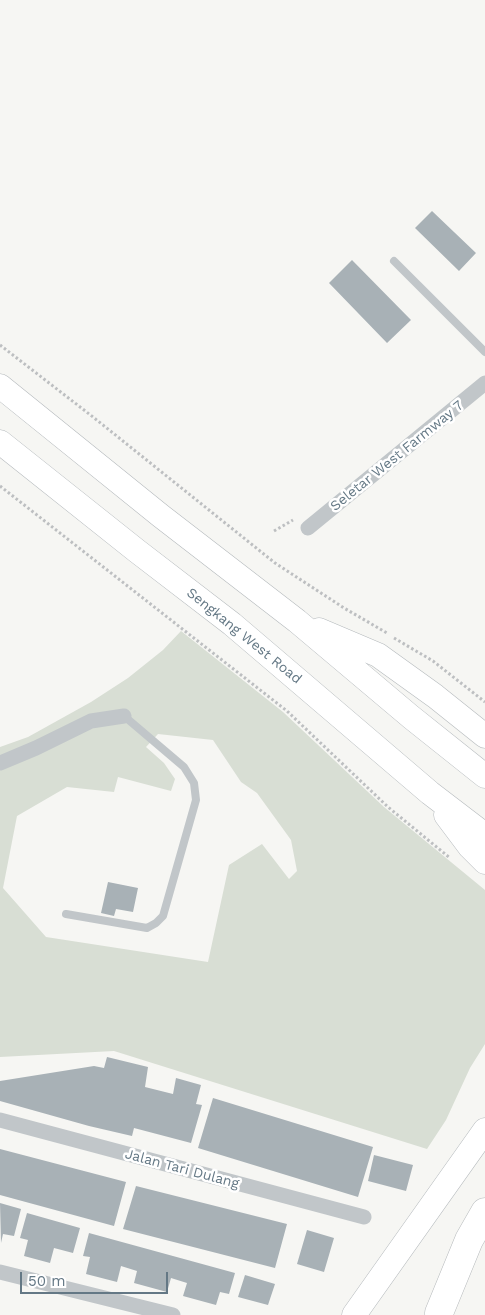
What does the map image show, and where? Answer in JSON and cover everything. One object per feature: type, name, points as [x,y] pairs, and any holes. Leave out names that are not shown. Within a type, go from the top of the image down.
[{"type":"highway","points":[[438,1314],[469,1240],[485,1212]]},
{"type":"highway","points":[[438,1314],[485,1255]]},
{"type":"main road","points":[[0,386],[161,516],[297,621],[404,712],[485,776]]},
{"type":"main road","name":"Sengkang West Road","points":[[0,442],[232,624],[430,793],[485,835]]},
{"type":"main road","points":[[297,621],[378,655],[435,696],[485,736]]},
{"type":"main road","points":[[430,793],[470,847],[485,862]]},
{"type":"main road","points":[[354,1315],[485,1130]]},
{"type":"street","name":"Seletar West Farmway 7","points":[[308,528],[485,384]]},
{"type":"street","points":[[0,763],[91,721],[124,716]]},
{"type":"street","name":"Jalan Tari Dulang","points":[[0,1120],[364,1217]]},
{"type":"street","points":[[0,1272],[173,1315]]},
{"type":"lane","points":[[394,261],[485,352]]},
{"type":"lane","points":[[66,914],[147,928],[156,924],[162,916],[196,800],[194,783],[184,767],[124,716]]},
{"type":"path","points":[[0,346],[93,417],[275,564]]},
{"type":"path","points":[[0,352],[5,349]]},
{"type":"path","points":[[0,486],[287,710],[388,807],[455,863]]},
{"type":"shaded area","points":[[181,631],[283,712],[384,807],[485,890],[485,1044],[470,1068],[446,1120],[427,1149],[114,1051],[0,1057],[0,747],[28,737],[91,702],[128,678],[163,650]],"holes":[[[158,734],[213,740],[241,782],[257,793],[291,840],[297,871],[289,879],[262,844],[229,865],[208,962],[46,937],[3,888],[17,816],[67,787],[114,792],[118,777],[171,791],[175,779],[164,763],[146,747]]]},
{"type":"building","points":[[432,211],[476,253],[459,271],[415,228]]},
{"type":"building","points":[[352,260],[411,320],[387,343],[329,283]]},
{"type":"building","points":[[108,882],[138,888],[133,912],[116,909],[114,916],[101,913]]},
{"type":"building","points":[[107,1057],[148,1067],[145,1087],[173,1094],[176,1078],[201,1085],[196,1104],[202,1105],[191,1143],[134,1128],[132,1136],[0,1101],[0,1081],[94,1066],[104,1068]]},
{"type":"building","points":[[213,1098],[373,1147],[358,1197],[198,1148]]},
{"type":"building","points":[[0,1149],[126,1182],[114,1226],[0,1195]]},
{"type":"building","points":[[374,1155],[413,1165],[406,1191],[368,1181]]},
{"type":"building","points":[[136,1186],[287,1224],[275,1268],[123,1229]]},
{"type":"building","points":[[0,1203],[21,1209],[14,1236],[3,1234],[1,1243]]},
{"type":"building","points":[[27,1213],[80,1228],[73,1253],[54,1248],[50,1263],[24,1256],[28,1240],[20,1238]]},
{"type":"building","points":[[307,1230],[334,1238],[324,1272],[297,1264]]},
{"type":"building","points":[[89,1233],[235,1273],[229,1294],[220,1292],[216,1305],[183,1296],[187,1283],[171,1278],[167,1292],[134,1283],[137,1271],[121,1266],[117,1282],[86,1274],[90,1257],[83,1256]]},
{"type":"building","points":[[245,1275],[275,1284],[268,1305],[238,1297]]}]
